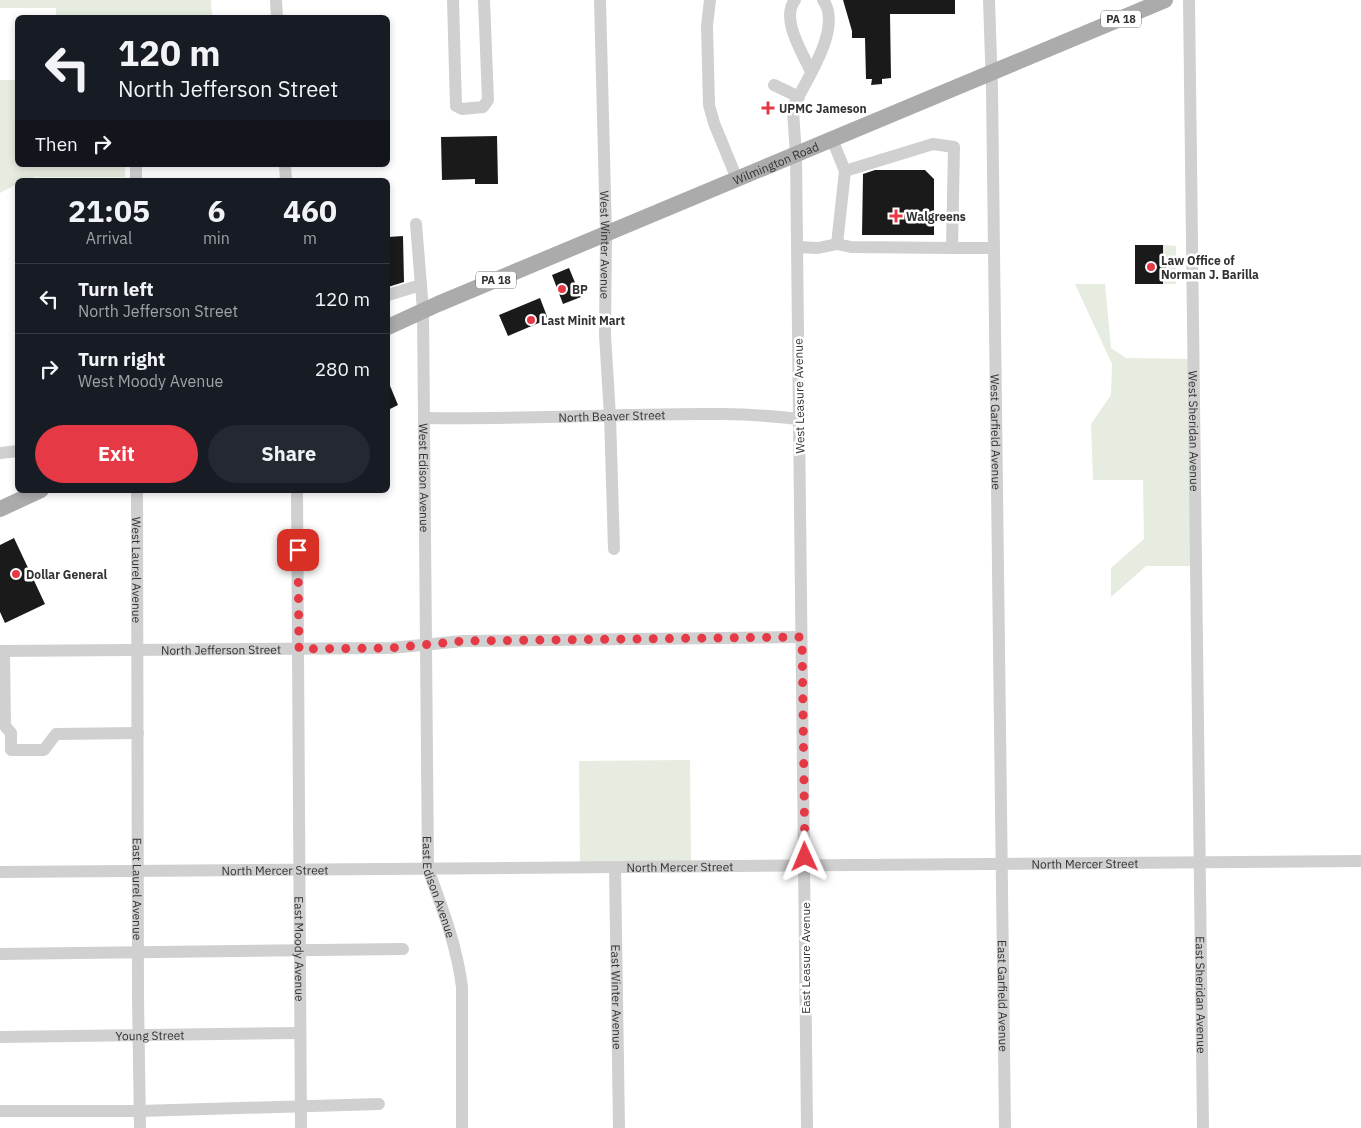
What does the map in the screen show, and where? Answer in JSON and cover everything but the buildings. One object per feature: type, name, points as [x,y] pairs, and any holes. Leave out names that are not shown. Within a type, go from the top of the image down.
[{"type":"main road","name":"Wilmington Road","points":[[390,326],[423,310],[1165,0]]},
{"type":"main road","points":[[0,510],[35,493]]},
{"type":"street","points":[[276,0],[277,15]]},
{"type":"street","points":[[453,0],[456,106],[462,109],[483,107],[488,100],[484,0]]},
{"type":"street","name":"West Winter Avenue","points":[[600,0],[606,234],[605,335],[610,416],[614,549]]},
{"type":"street","points":[[710,0],[707,26],[709,105],[714,123],[737,179]]},
{"type":"street","points":[[795,0],[790,8],[791,27],[811,72]]},
{"type":"street","name":"West Garfield Avenue","points":[[989,0],[992,73],[1002,864]]},
{"type":"street","name":"West Sheridan Avenue","points":[[1189,0],[1201,862]]},
{"type":"street","name":"West Leasure Avenue","points":[[802,637],[794,111],[798,97],[825,43],[830,16],[827,1]]},
{"type":"street","points":[[774,86],[798,97]]},
{"type":"street","points":[[832,140],[845,171],[837,244]]},
{"type":"street","points":[[845,171],[932,144],[954,147],[952,248]]},
{"type":"street","name":"West Edison Avenue","points":[[416,224],[423,310],[426,645]]},
{"type":"street","points":[[797,247],[818,248],[837,244],[851,247],[994,248]]},
{"type":"street","points":[[390,293],[421,285]]},
{"type":"street","name":"North Beaver Street","points":[[424,418],[476,419],[735,414],[799,420]]},
{"type":"street","points":[[0,453],[15,451]]},
{"type":"street","name":"West Laurel Avenue","points":[[137,493],[138,650]]},
{"type":"street","name":"East Moody Avenue","points":[[298,493],[301,1128]]},
{"type":"street","name":"North Jefferson Street","points":[[2,650],[391,648],[463,641],[802,637]]},
{"type":"street","name":"East Leasure Avenue","points":[[802,637],[807,1128]]},
{"type":"street","name":"East Edison Avenue","points":[[426,645],[428,868],[450,933],[460,970],[462,987],[462,1128]]},
{"type":"street","points":[[2,650],[5,726],[11,733],[10,750],[44,750],[56,734],[138,733]]},
{"type":"street","name":"East Laurel Avenue","points":[[138,650],[140,1128]]},
{"type":"street","name":"North Mercer Street","points":[[0,872],[1361,861]]},
{"type":"street","name":"East Sheridan Avenue","points":[[1201,862],[1203,1128]]},
{"type":"street","name":"East Garfield Avenue","points":[[1002,864],[1005,1128]]},
{"type":"street","name":"East Winter Avenue","points":[[615,867],[619,1128]]},
{"type":"street","points":[[0,954],[403,949]]},
{"type":"street","name":"Young Street","points":[[0,1037],[300,1033]]},
{"type":"street","points":[[0,1111],[140,1111],[379,1104]]},
{"type":"shaded area","points":[[0,0],[211,0],[212,15],[56,15],[56,8],[0,8]]},
{"type":"shaded area","points":[[0,80],[15,80],[15,167],[125,167],[125,177],[15,178],[15,185],[0,193]]},
{"type":"shaded area","points":[[1163,245],[1176,246],[1176,261],[1166,261],[1166,257],[1163,257]]},
{"type":"shaded area","points":[[1166,264],[1176,264],[1176,284],[1163,284],[1163,270],[1166,270]]},
{"type":"shaded area","points":[[1075,284],[1105,284],[1111,348],[1126,358],[1194,359],[1197,566],[1146,566],[1111,597],[1111,568],[1144,539],[1143,480],[1093,480],[1091,424],[1111,395],[1112,364]]},
{"type":"shaded area","points":[[690,760],[691,866],[580,867],[579,761]]},
{"type":"place","name":"UPMC Jameson","points":[[768,108]]},
{"type":"place","name":"Walgreens","points":[[896,216]]},
{"type":"place","name":"Law Office of Norman J. Barilla","points":[[1151,267]]},
{"type":"place","name":"BP","points":[[562,289]]},
{"type":"place","name":"Last Minit Mart","points":[[531,320]]},
{"type":"place","name":"Dollar General","points":[[16,574]]},
{"type":"route","points":[[298,550],[299,649],[391,648],[463,641],[802,637],[805,857]]}]
